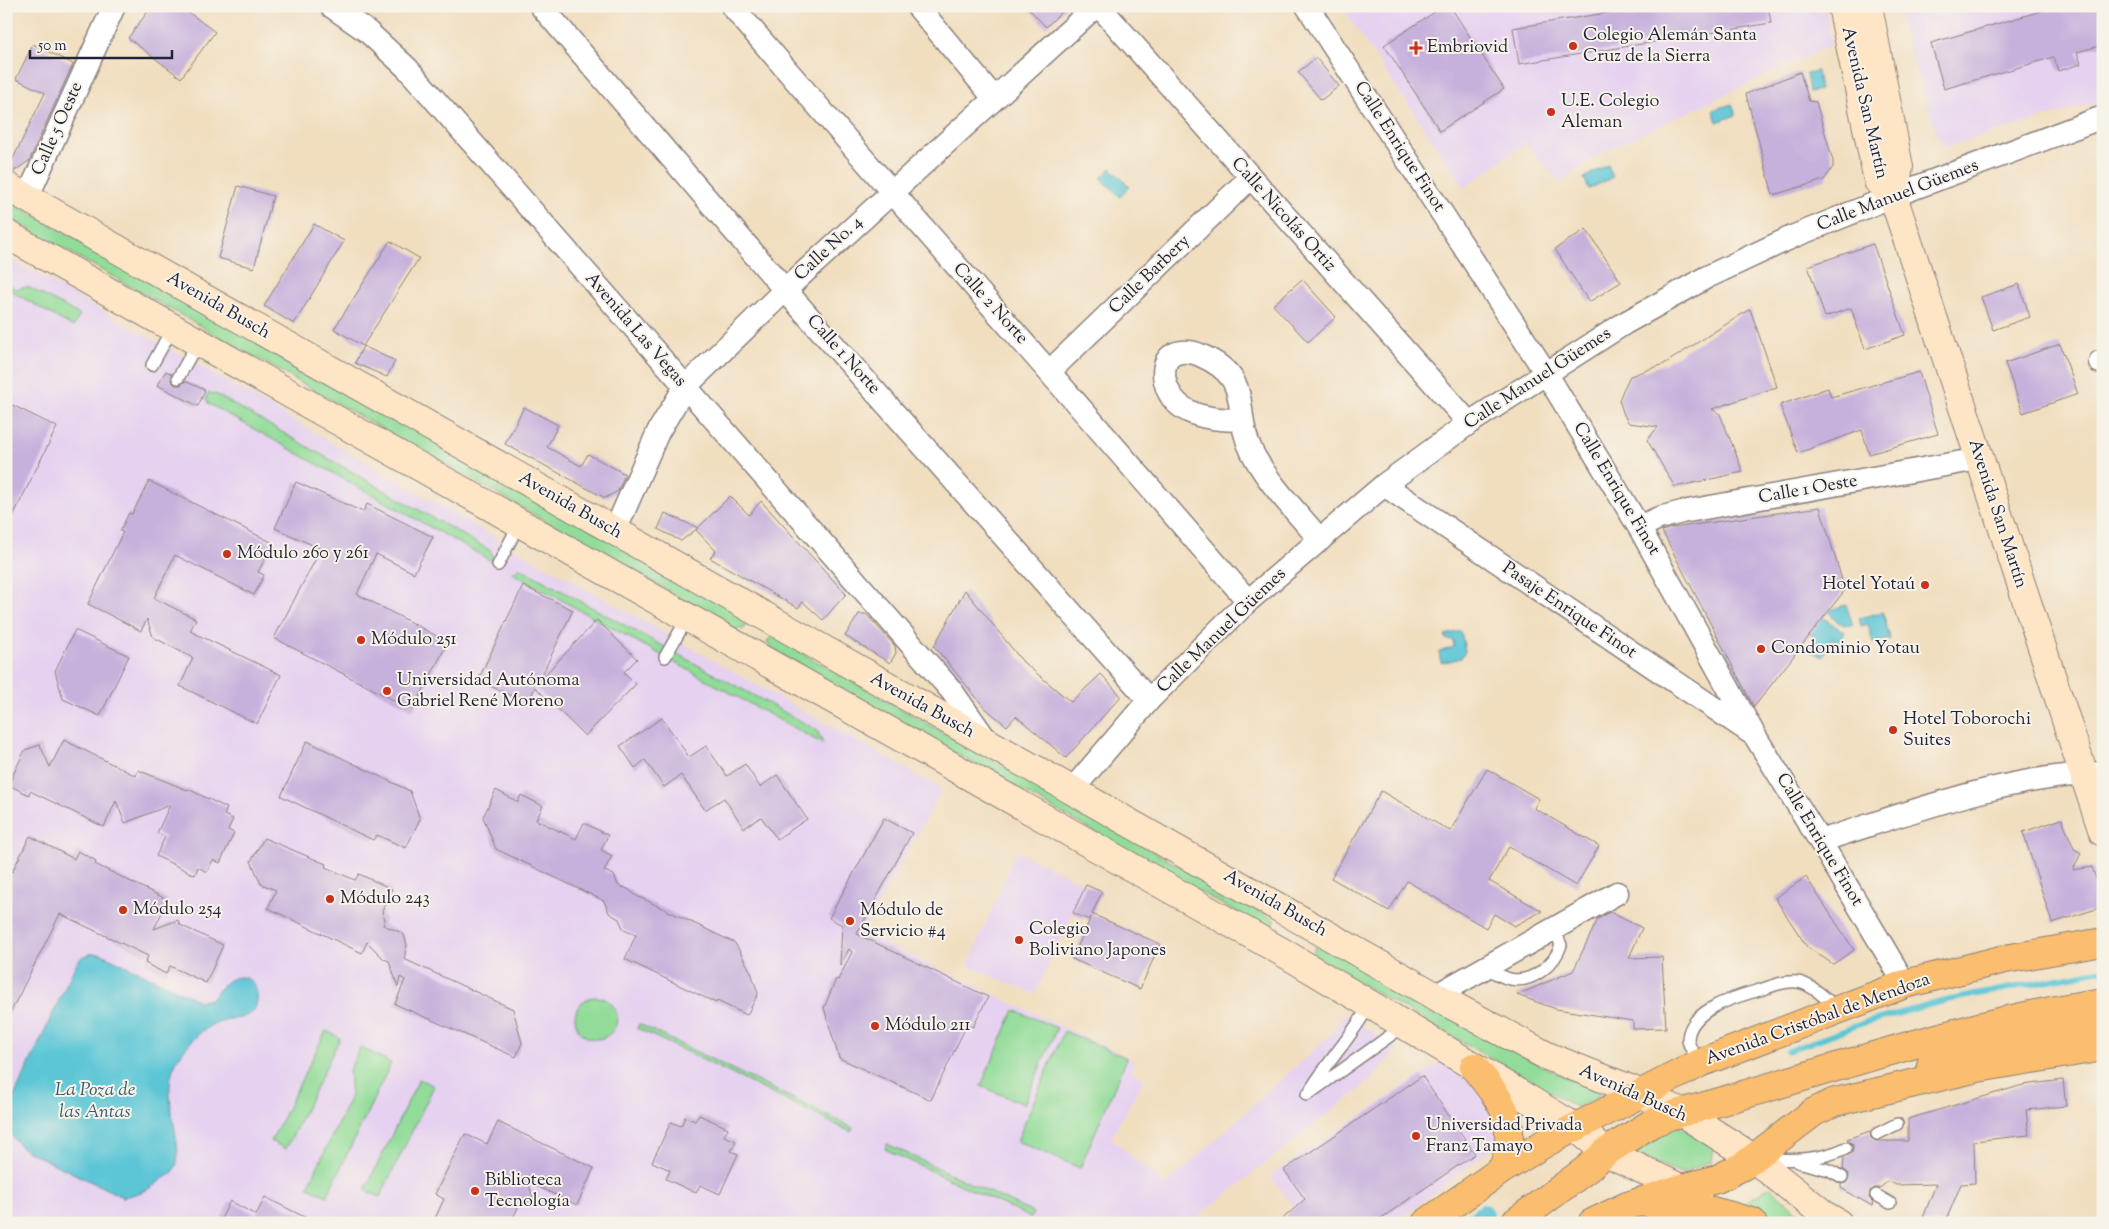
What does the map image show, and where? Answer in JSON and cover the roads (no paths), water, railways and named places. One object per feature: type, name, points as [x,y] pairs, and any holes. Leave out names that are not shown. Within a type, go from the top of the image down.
[{"type":"main road","name":"Avenida San Martín","points":[[1842,6],[1878,182],[1893,196],[1978,459],[2093,773],[2103,832]]},
{"type":"main road","name":"Avenida San Martín","points":[[1868,6],[1899,167],[1893,196]]},
{"type":"main road","name":"Avenida Busch","points":[[17,192],[1435,996],[1547,1056],[1640,1093],[1681,1112],[1753,1158],[1826,1216],[1838,1223]]},
{"type":"main road","name":"Avenida Busch","points":[[6,234],[1284,953],[1575,1127],[1606,1152],[1679,1189],[1754,1222]]},
{"type":"main road","points":[[750,653],[769,620]]},
{"type":"main road","points":[[1284,953],[1294,938],[1300,934],[1309,935],[1366,968],[1397,974]]},
{"type":"main road","name":"Avenida Cristóbal de Mendoza","points":[[1426,1223],[1503,1169],[1575,1127],[1700,1063],[1905,984],[2005,959],[2103,942]]},
{"type":"main road","points":[[1514,1223],[1606,1152],[1652,1123],[1681,1112],[1912,1043],[1997,1021],[2103,1002]]},
{"type":"main road","points":[[1855,1096],[1972,1049],[2103,1022]]},
{"type":"main road","points":[[1603,1218],[1679,1189],[1717,1179],[1743,1166],[1814,1112],[1835,1102],[1978,1068],[2103,1047]]},
{"type":"main road","points":[[1474,1067],[1498,1098],[1507,1120],[1510,1134],[1509,1149],[1503,1169]]},
{"type":"main road","points":[[1603,1218],[1670,1203],[1698,1207],[1754,1222]]},
{"type":"street","name":"Calle 5 Oeste","points":[[17,192],[114,6]]},
{"type":"street","name":"Avenida Las Vegas","points":[[331,6],[368,32],[407,68],[951,690],[988,743]]},
{"type":"street","name":"Calle 1 Norte","points":[[541,6],[785,290],[1149,700]]},
{"type":"street","name":"Calle 2 Norte","points":[[732,6],[891,192],[1050,371],[1248,601]]},
{"type":"street","points":[[917,6],[994,98]]},
{"type":"street","name":"Calle No. 4","points":[[615,531],[658,432],[685,387],[785,290],[1097,6]]},
{"type":"street","name":"Calle Nicolás Ortiz","points":[[1097,6],[1469,423]]},
{"type":"street","name":"Calle Enrique Finot","points":[[1307,6],[1546,373],[1639,527],[1755,736],[1905,984]]},
{"type":"street","name":"Calle Manuel Güemes","points":[[1072,790],[1149,700],[1248,601],[1384,485],[1469,423],[1625,323],[1707,277],[1792,237],[1893,196],[2103,117]]},
{"type":"street","name":"Calle Barbery","points":[[1050,371],[1250,178]]},
{"type":"street","points":[[1242,420],[1242,429],[1253,453],[1275,486],[1320,540]]},
{"type":"street","name":"Calle 1 Oeste","points":[[1639,527],[1659,518],[1682,512],[1978,459]]},
{"type":"street","name":"Pasaje Enrique Finot","points":[[1384,485],[1755,736]]},
{"type":"street","points":[[904,696],[915,694],[924,686],[928,676],[928,664]]},
{"type":"street","points":[[1820,841],[1970,793],[2093,773]]},
{"type":"street","points":[[1435,996],[1617,893]]},
{"type":"lane","points":[[152,365],[172,327]]},
{"type":"lane","points":[[178,378],[198,342]]},
{"type":"lane","points":[[498,565],[520,522]]},
{"type":"lane","points":[[665,657],[688,617]]},
{"type":"lane","points":[[1485,967],[1510,979],[1529,977],[1544,969],[1554,961],[1561,945],[1554,928]]},
{"type":"lane","points":[[1700,1063],[1688,1042],[1690,1031],[1697,1020],[1711,1008],[1730,998],[1786,982],[1798,982],[1820,994],[1838,1009]]},
{"type":"lane","points":[[1370,1004],[1344,1046],[1323,1069],[1307,1095],[1405,1025]]},
{"type":"lane","points":[[1877,1134],[1897,1124]]},
{"type":"lane","points":[[1753,1158],[1794,1160],[1830,1155],[1846,1148]]},
{"type":"lane","points":[[1794,1160],[1829,1170],[1842,1177]]},
{"type":"lane","points":[[1876,1195],[1890,1203]]},
{"type":"water","points":[[1817,71],[1820,90],[1809,92],[1806,73]]},
{"type":"water","points":[[1732,104],[1736,115],[1717,122],[1713,110]]},
{"type":"water","points":[[1608,165],[1613,177],[1589,189],[1584,178]]},
{"type":"water","points":[[1111,168],[1130,187],[1120,197],[1101,178]]},
{"type":"water","points":[[1846,605],[1853,625],[1839,623],[1830,612],[1832,609]]},
{"type":"water","points":[[1883,612],[1890,639],[1873,643],[1868,624],[1861,626],[1859,618]]},
{"type":"water","points":[[1821,616],[1844,632],[1839,643],[1833,639],[1830,641],[1823,657],[1809,650],[1813,636],[1808,629]]},
{"type":"water","points":[[1461,631],[1465,651],[1461,658],[1441,663],[1439,652],[1454,647],[1453,640],[1446,639],[1445,635]]},
{"type":"water","name":"La Poza de las Antas","points":[[93,953],[102,954],[199,1001],[212,999],[227,982],[240,977],[251,981],[257,995],[253,1012],[240,1018],[221,1021],[207,1027],[189,1044],[179,1057],[171,1078],[170,1092],[178,1151],[177,1162],[173,1172],[148,1189],[123,1197],[25,1150],[15,1140],[8,1123],[11,1103],[76,964],[82,957]]},
{"type":"waterway","points":[[1788,1051],[1864,1023],[1948,1000],[2103,970]]},
{"type":"waterway","points":[[1473,1223],[1484,1214]]},
{"type":"place","name":"Colegio Alemán Santa Cruz de la Sierra","points":[[1573,46]]},
{"type":"place","name":"Embriovid","points":[[1416,48]]},
{"type":"place","name":"U.E. Colegio Aleman","points":[[1551,112]]},
{"type":"place","name":"Módulo 260 y 261","points":[[227,554]]},
{"type":"place","name":"Hotel Yotaú","points":[[1925,585]]},
{"type":"place","name":"Módulo 251","points":[[361,640]]},
{"type":"place","name":"Condominio Yotau","points":[[1761,649]]},
{"type":"place","name":"Universidad Autónoma Gabriel René Moreno","points":[[387,691]]},
{"type":"place","name":"Hotel Toborochi Suites","points":[[1893,730]]},
{"type":"place","name":"Módulo 243","points":[[330,899]]},
{"type":"place","name":"Módulo 254","points":[[123,910]]},
{"type":"place","name":"Módulo de Servicio #4","points":[[850,921]]},
{"type":"place","name":"Colegio Boliviano Japones","points":[[1019,940]]},
{"type":"place","name":"Módulo 211","points":[[875,1026]]},
{"type":"place","name":"Universidad Privada Franz Tamayo","points":[[1416,1136]]},
{"type":"place","name":"Biblioteca Tecnología","points":[[475,1191]]}]
